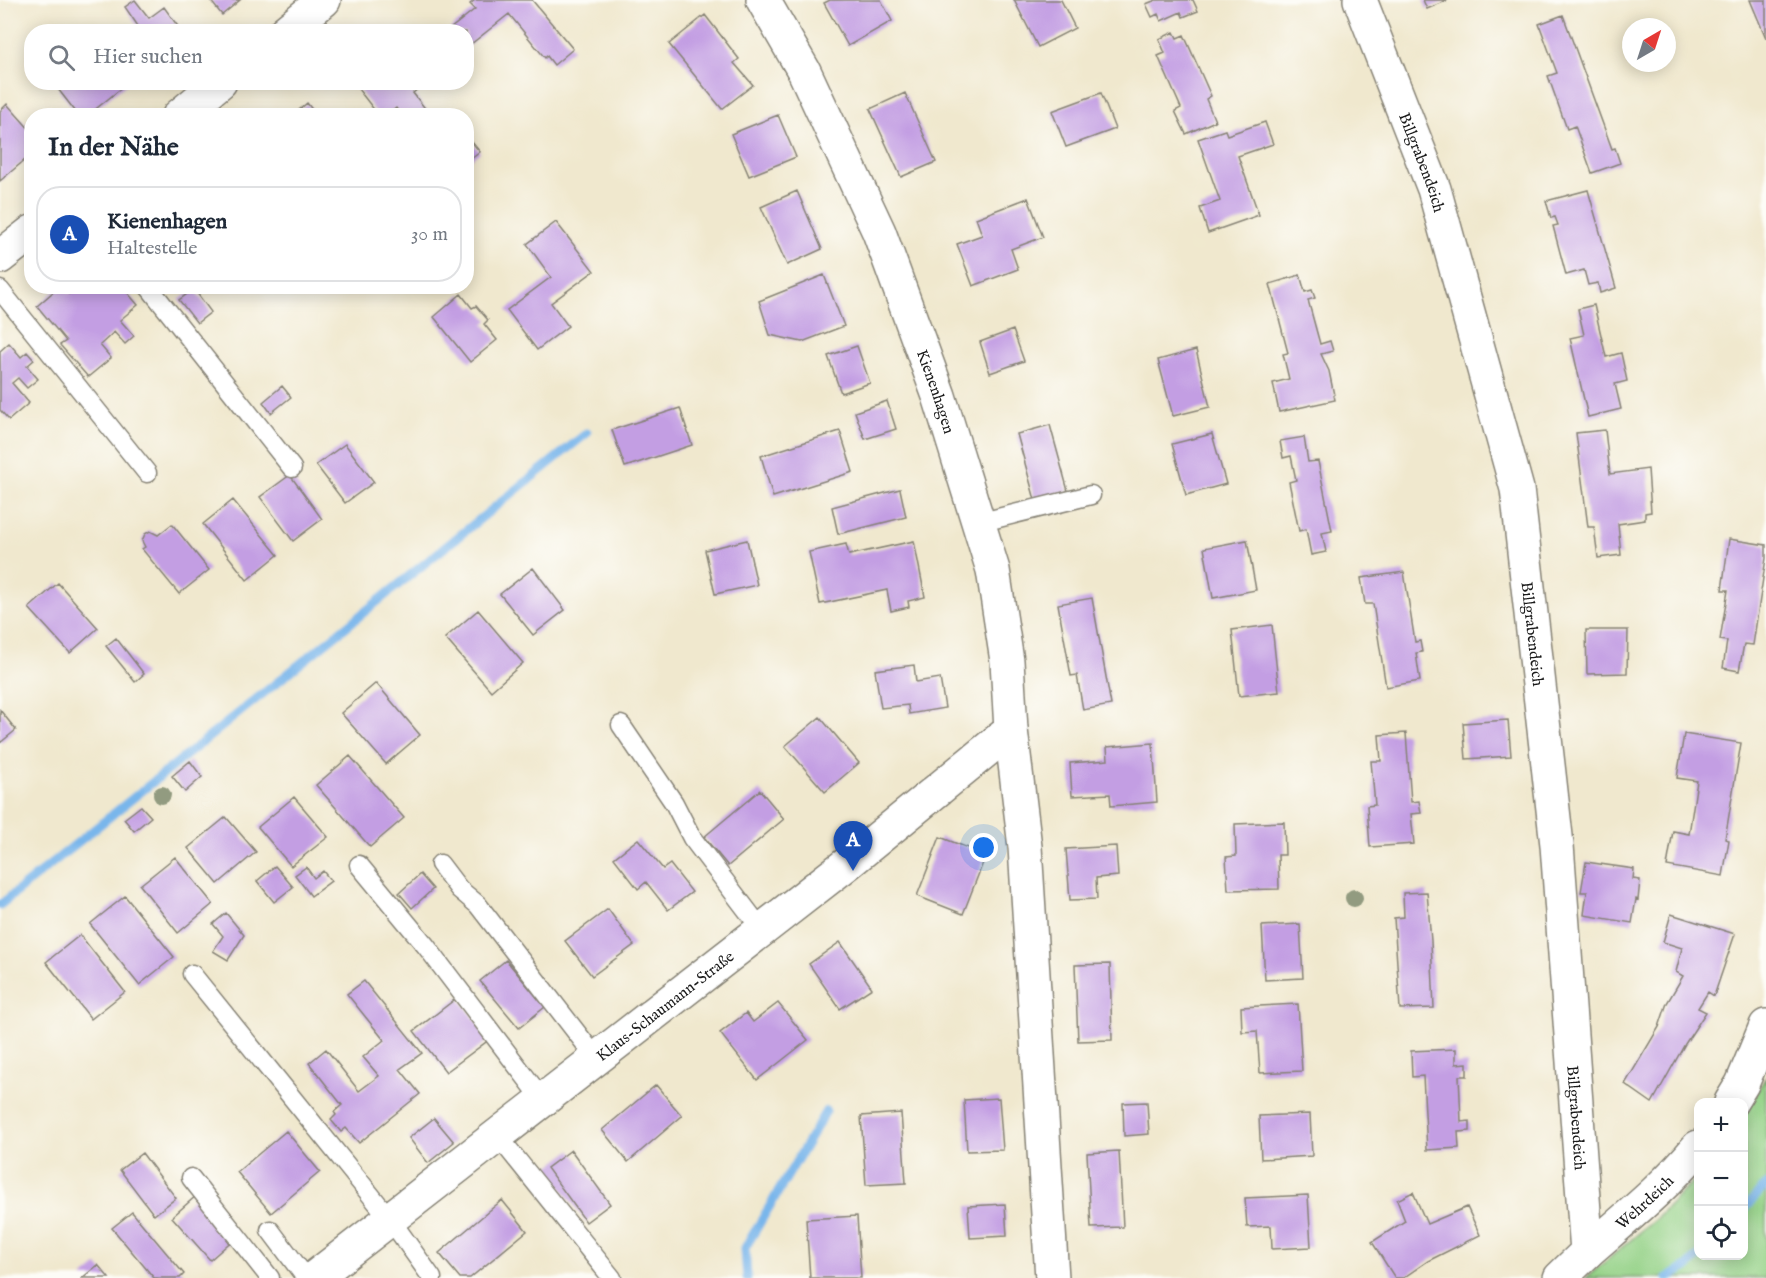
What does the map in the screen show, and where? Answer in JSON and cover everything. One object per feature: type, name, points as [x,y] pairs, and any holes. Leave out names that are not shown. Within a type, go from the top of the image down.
[{"type":"street","points":[[295,24],[324,0]]},
{"type":"street","name":"Kienenhagen","points":[[763,0],[804,71],[879,232],[939,396],[993,570],[1007,661],[1011,730],[1025,847],[1052,1278]]},
{"type":"street","name":"Billgrabendeich","points":[[1360,0],[1434,189],[1516,489],[1557,844],[1587,1252]]},
{"type":"street","points":[[189,108],[210,90]]},
{"type":"street","points":[[0,257],[24,238]]},
{"type":"street","name":"Klaus-Schaumann-Straße","points":[[317,1276],[848,863],[1011,730]]},
{"type":"street","points":[[1733,1098],[1742,1084],[1766,1026]]},
{"type":"street","name":"Wehrdeich","points":[[1587,1252],[1645,1201],[1694,1152]]},
{"type":"street","points":[[1560,1278],[1587,1252]]},
{"type":"lane","points":[[0,290],[147,473]]},
{"type":"lane","points":[[154,294],[292,468]]},
{"type":"lane","points":[[978,523],[1091,495]]},
{"type":"lane","points":[[621,725],[674,803],[692,838],[762,930]]},
{"type":"lane","points":[[440,864],[459,889],[478,905],[597,1059]]},
{"type":"lane","points":[[359,866],[426,946],[543,1101]]},
{"type":"lane","points":[[192,974],[390,1219],[432,1278]]},
{"type":"lane","points":[[498,1136],[612,1278]]},
{"type":"lane","points":[[191,1178],[270,1278]]},
{"type":"lane","points":[[270,1230],[317,1276]]},
{"type":"green space","points":[[1766,1077],[1766,1278],[1586,1278],[1659,1216],[1694,1180],[1694,1260],[1748,1260],[1748,1106]]},
{"type":"building","points":[[135,0],[149,18],[164,7],[176,24],[137,24],[125,7]]},
{"type":"building","points":[[210,0],[240,0],[222,15]]},
{"type":"building","points":[[475,0],[532,0],[573,49],[554,65],[547,56],[545,58],[509,14],[474,42],[474,24],[456,24],[475,9],[470,4]]},
{"type":"building","points":[[830,0],[881,0],[892,21],[848,46],[824,3]]},
{"type":"building","points":[[1014,0],[1061,0],[1075,28],[1038,47]]},
{"type":"building","points":[[1156,0],[1193,0],[1198,11],[1183,17],[1181,12],[1161,21],[1158,14],[1152,17],[1146,4]]},
{"type":"building","points":[[1423,0],[1448,0],[1427,9]]},
{"type":"building","points":[[1750,0],[1766,0],[1766,38]]},
{"type":"building","points":[[705,15],[739,59],[734,63],[753,85],[722,109],[669,44]]},
{"type":"building","points":[[1563,15],[1612,149],[1615,148],[1620,163],[1592,173],[1575,126],[1567,129],[1548,76],[1557,73],[1539,24]]},
{"type":"building","points":[[1174,32],[1177,38],[1184,35],[1211,96],[1206,99],[1215,121],[1186,134],[1175,111],[1181,108],[1158,56],[1165,53],[1159,39]]},
{"type":"building","points":[[59,90],[119,90],[97,108],[73,108]]},
{"type":"building","points":[[359,90],[417,90],[413,93],[425,108],[396,108],[373,108]]},
{"type":"building","points":[[905,93],[936,162],[901,177],[870,109]]},
{"type":"building","points":[[1101,93],[1115,129],[1066,147],[1052,111]]},
{"type":"building","points":[[307,103],[311,108],[301,108]]},
{"type":"building","points":[[7,104],[24,123],[24,161],[0,181],[0,111]]},
{"type":"building","points":[[778,115],[796,157],[749,176],[731,134]]},
{"type":"building","points":[[1265,122],[1273,144],[1238,156],[1259,215],[1208,233],[1200,208],[1220,201],[1198,139],[1225,130],[1227,135]]},
{"type":"building","points":[[474,145],[480,152],[474,157]]},
{"type":"building","points":[[1588,190],[1616,288],[1600,293],[1598,283],[1588,285],[1584,270],[1566,275],[1553,226],[1558,225],[1555,217],[1551,218],[1546,201]]},
{"type":"building","points":[[797,191],[822,249],[787,265],[761,207]]},
{"type":"building","points":[[1028,198],[1043,237],[1011,249],[1018,269],[973,286],[957,244],[982,235],[976,218]]},
{"type":"building","points":[[556,222],[594,271],[551,303],[568,326],[537,350],[507,310],[551,277],[527,244]]},
{"type":"building","points":[[824,275],[844,326],[802,342],[770,335],[759,301]]},
{"type":"building","points":[[1300,275],[1305,292],[1312,290],[1315,298],[1308,300],[1320,344],[1330,341],[1333,351],[1321,354],[1329,371],[1335,400],[1279,412],[1273,383],[1289,379],[1283,354],[1288,353],[1270,284]]},
{"type":"building","points":[[51,294],[129,294],[138,305],[120,320],[134,336],[125,344],[114,332],[100,345],[111,358],[88,377],[60,345],[66,341],[37,306]]},
{"type":"building","points":[[187,294],[198,294],[211,312],[197,323],[179,300]]},
{"type":"building","points":[[461,294],[472,308],[476,306],[488,320],[484,324],[497,340],[470,362],[434,317]]},
{"type":"building","points":[[1594,305],[1606,357],[1621,353],[1627,381],[1615,384],[1621,409],[1588,417],[1570,338],[1584,335],[1578,309]]},
{"type":"building","points":[[1013,330],[1024,361],[990,373],[980,342]]},
{"type":"building","points":[[9,343],[21,357],[27,352],[34,360],[27,366],[38,379],[27,388],[18,378],[12,383],[29,403],[9,420],[0,410],[0,351]]},
{"type":"building","points":[[857,346],[870,383],[841,393],[828,356]]},
{"type":"building","points":[[1196,350],[1210,407],[1173,416],[1158,360]]},
{"type":"building","points":[[282,386],[291,397],[271,413],[263,402]]},
{"type":"building","points":[[887,401],[896,429],[865,439],[855,412]]},
{"type":"building","points":[[680,408],[692,445],[625,467],[612,430]]},
{"type":"building","points":[[1050,425],[1068,491],[1035,500],[1017,434]]},
{"type":"building","points":[[1605,430],[1610,474],[1648,469],[1651,512],[1645,513],[1645,520],[1618,524],[1621,555],[1598,558],[1594,527],[1588,527],[1576,433]]},
{"type":"building","points":[[840,431],[853,472],[773,497],[761,456]]},
{"type":"building","points":[[1212,434],[1226,484],[1186,495],[1172,444]]},
{"type":"building","points":[[1304,437],[1308,462],[1318,461],[1332,531],[1322,533],[1326,552],[1311,555],[1306,529],[1299,531],[1289,482],[1296,480],[1291,456],[1283,458],[1280,441]]},
{"type":"building","points":[[345,444],[374,482],[345,503],[316,465]]},
{"type":"building","points":[[290,475],[322,519],[293,541],[260,497]]},
{"type":"building","points":[[900,489],[906,517],[838,534],[832,507]]},
{"type":"building","points":[[233,500],[278,555],[247,580],[203,524]]},
{"type":"building","points":[[172,524],[209,570],[179,594],[142,549],[145,547],[142,541],[145,534],[150,531],[158,535]]},
{"type":"building","points":[[1729,539],[1766,545],[1753,645],[1744,644],[1739,671],[1723,668],[1727,641],[1720,640],[1728,590],[1722,590]]},
{"type":"building","points":[[747,540],[757,585],[715,594],[705,550]]},
{"type":"building","points":[[1247,540],[1256,590],[1213,598],[1204,548]]},
{"type":"building","points":[[914,541],[925,597],[908,601],[909,607],[891,611],[887,590],[820,604],[809,552],[846,544],[849,555]]},
{"type":"building","points":[[533,568],[565,610],[533,635],[500,594]]},
{"type":"building","points":[[1404,572],[1415,642],[1420,641],[1422,652],[1416,653],[1420,681],[1386,687],[1373,604],[1365,604],[1361,578]]},
{"type":"building","points":[[58,583],[98,628],[70,653],[29,608]]},
{"type":"building","points":[[1092,598],[1111,705],[1083,710],[1077,675],[1071,676],[1058,604]]},
{"type":"building","points":[[478,610],[523,663],[491,691],[445,638]]},
{"type":"building","points":[[1272,625],[1279,692],[1239,696],[1232,630]]},
{"type":"building","points":[[1586,630],[1628,630],[1627,673],[1587,674]]},
{"type":"building","points":[[116,638],[144,674],[135,682],[106,646]]},
{"type":"building","points":[[914,665],[916,682],[940,678],[945,708],[909,714],[908,705],[881,708],[875,670]]},
{"type":"building","points":[[376,683],[420,735],[386,764],[341,713]]},
{"type":"building","points":[[0,710],[16,730],[0,743]]},
{"type":"building","points":[[820,717],[859,763],[825,792],[785,746]]},
{"type":"building","points":[[1508,720],[1511,756],[1466,759],[1463,723]]},
{"type":"building","points":[[1406,733],[1411,802],[1419,801],[1421,813],[1411,814],[1414,844],[1370,847],[1367,806],[1375,805],[1371,761],[1381,761],[1379,735]]},
{"type":"building","points":[[1684,734],[1741,743],[1725,839],[1729,840],[1723,876],[1667,866],[1673,831],[1689,834],[1697,781],[1677,778]]},
{"type":"building","points":[[1153,743],[1157,802],[1111,806],[1110,794],[1072,796],[1070,763],[1108,760],[1107,747]]},
{"type":"building","points":[[350,756],[404,818],[370,847],[316,785]]},
{"type":"building","points":[[190,761],[202,777],[185,792],[172,776]]},
{"type":"building","points":[[760,790],[784,819],[728,866],[704,837]]},
{"type":"building","points":[[294,797],[328,837],[291,866],[258,827]]},
{"type":"building","points":[[141,806],[151,817],[134,831],[124,819]]},
{"type":"building","points":[[226,817],[256,852],[218,884],[188,848]]},
{"type":"building","points":[[1284,822],[1285,855],[1278,855],[1279,889],[1228,890],[1226,857],[1236,856],[1235,824]]},
{"type":"building","points":[[940,837],[986,855],[963,914],[917,896]]},
{"type":"building","points":[[638,839],[663,869],[670,864],[692,892],[668,910],[646,882],[638,889],[614,858]]},
{"type":"building","points":[[1116,846],[1118,876],[1096,878],[1097,899],[1070,900],[1066,849]]},
{"type":"building","points":[[175,857],[213,904],[178,933],[140,885]]},
{"type":"building","points":[[1586,862],[1634,869],[1633,879],[1640,880],[1632,923],[1584,915],[1587,892],[1581,892]]},
{"type":"building","points":[[275,866],[293,887],[274,902],[257,881]]},
{"type":"building","points":[[306,867],[314,878],[323,871],[331,881],[311,896],[295,875]]},
{"type":"building","points":[[420,874],[433,889],[412,908],[399,893]]},
{"type":"building","points":[[1427,892],[1434,1008],[1400,1009],[1394,918],[1404,917],[1403,893]]},
{"type":"building","points":[[125,896],[174,957],[139,985],[90,924]]},
{"type":"building","points":[[608,909],[634,945],[592,976],[565,941]]},
{"type":"building","points":[[226,913],[244,935],[228,960],[213,951],[223,936],[213,924]]},
{"type":"building","points":[[1671,914],[1735,934],[1714,996],[1708,992],[1698,1008],[1706,1012],[1652,1103],[1625,1084],[1659,1027],[1667,1003],[1683,976],[1676,972],[1682,948],[1663,942]]},
{"type":"building","points":[[1300,924],[1303,978],[1265,980],[1262,926]]},
{"type":"building","points":[[80,935],[125,992],[91,1019],[46,962]]},
{"type":"building","points":[[840,942],[872,988],[840,1009],[809,964]]},
{"type":"building","points":[[506,960],[545,1007],[519,1028],[480,981]]},
{"type":"building","points":[[1110,964],[1112,1040],[1078,1041],[1075,965]]},
{"type":"building","points":[[364,981],[422,1053],[400,1069],[420,1094],[359,1143],[346,1128],[341,1132],[331,1120],[336,1115],[334,1112],[342,1105],[309,1063],[326,1049],[359,1091],[379,1076],[363,1057],[384,1040],[347,994]]},
{"type":"building","points":[[458,997],[490,1039],[446,1072],[414,1031]]},
{"type":"building","points":[[778,1003],[808,1040],[757,1080],[720,1033],[746,1013],[753,1022]]},
{"type":"building","points":[[1298,1004],[1302,1071],[1260,1073],[1257,1031],[1242,1032],[1241,1007]]},
{"type":"building","points":[[1456,1049],[1456,1064],[1467,1063],[1467,1076],[1459,1076],[1461,1122],[1470,1121],[1470,1131],[1458,1132],[1459,1148],[1427,1150],[1423,1076],[1412,1077],[1411,1051]]},
{"type":"building","points":[[656,1085],[682,1116],[628,1162],[602,1130]]},
{"type":"building","points":[[999,1098],[1003,1150],[967,1151],[964,1100]]},
{"type":"building","points":[[1147,1102],[1149,1134],[1124,1136],[1123,1103]]},
{"type":"building","points":[[901,1113],[906,1183],[866,1185],[861,1116]]},
{"type":"building","points":[[1310,1114],[1312,1156],[1261,1159],[1259,1116]]},
{"type":"building","points":[[434,1118],[454,1142],[428,1163],[409,1138]]},
{"type":"building","points":[[286,1131],[320,1172],[271,1213],[237,1172]]},
{"type":"building","points":[[571,1150],[610,1204],[586,1222],[547,1168]]},
{"type":"building","points":[[1119,1151],[1123,1227],[1091,1228],[1087,1153]]},
{"type":"building","points":[[142,1153],[176,1198],[154,1215],[120,1170]]},
{"type":"building","points":[[1413,1192],[1427,1224],[1467,1207],[1480,1235],[1428,1261],[1403,1278],[1395,1278],[1372,1242],[1405,1221],[1397,1200]]},
{"type":"building","points":[[197,1195],[235,1238],[210,1260],[172,1217]]},
{"type":"building","points":[[1308,1195],[1311,1247],[1272,1249],[1271,1226],[1247,1227],[1245,1198]]},
{"type":"building","points":[[502,1200],[527,1231],[470,1278],[460,1278],[439,1253]]},
{"type":"building","points":[[1005,1204],[1007,1236],[970,1238],[968,1206]]},
{"type":"building","points":[[132,1212],[184,1274],[180,1278],[154,1278],[112,1228]]},
{"type":"building","points":[[857,1216],[861,1278],[810,1278],[806,1219]]},
{"type":"building","points":[[98,1265],[109,1278],[82,1278]]},
{"type":"waterway","points":[[0,905],[587,433]]},
{"type":"waterway","points":[[747,1278],[745,1248],[826,1111]]},
{"type":"waterway","points":[[1747,1206],[1766,1185]]},
{"type":"waterway","points":[[1667,1278],[1689,1266],[1695,1260]]},
{"type":"place","name":"Kienenhagen","points":[[853,871]]}]
